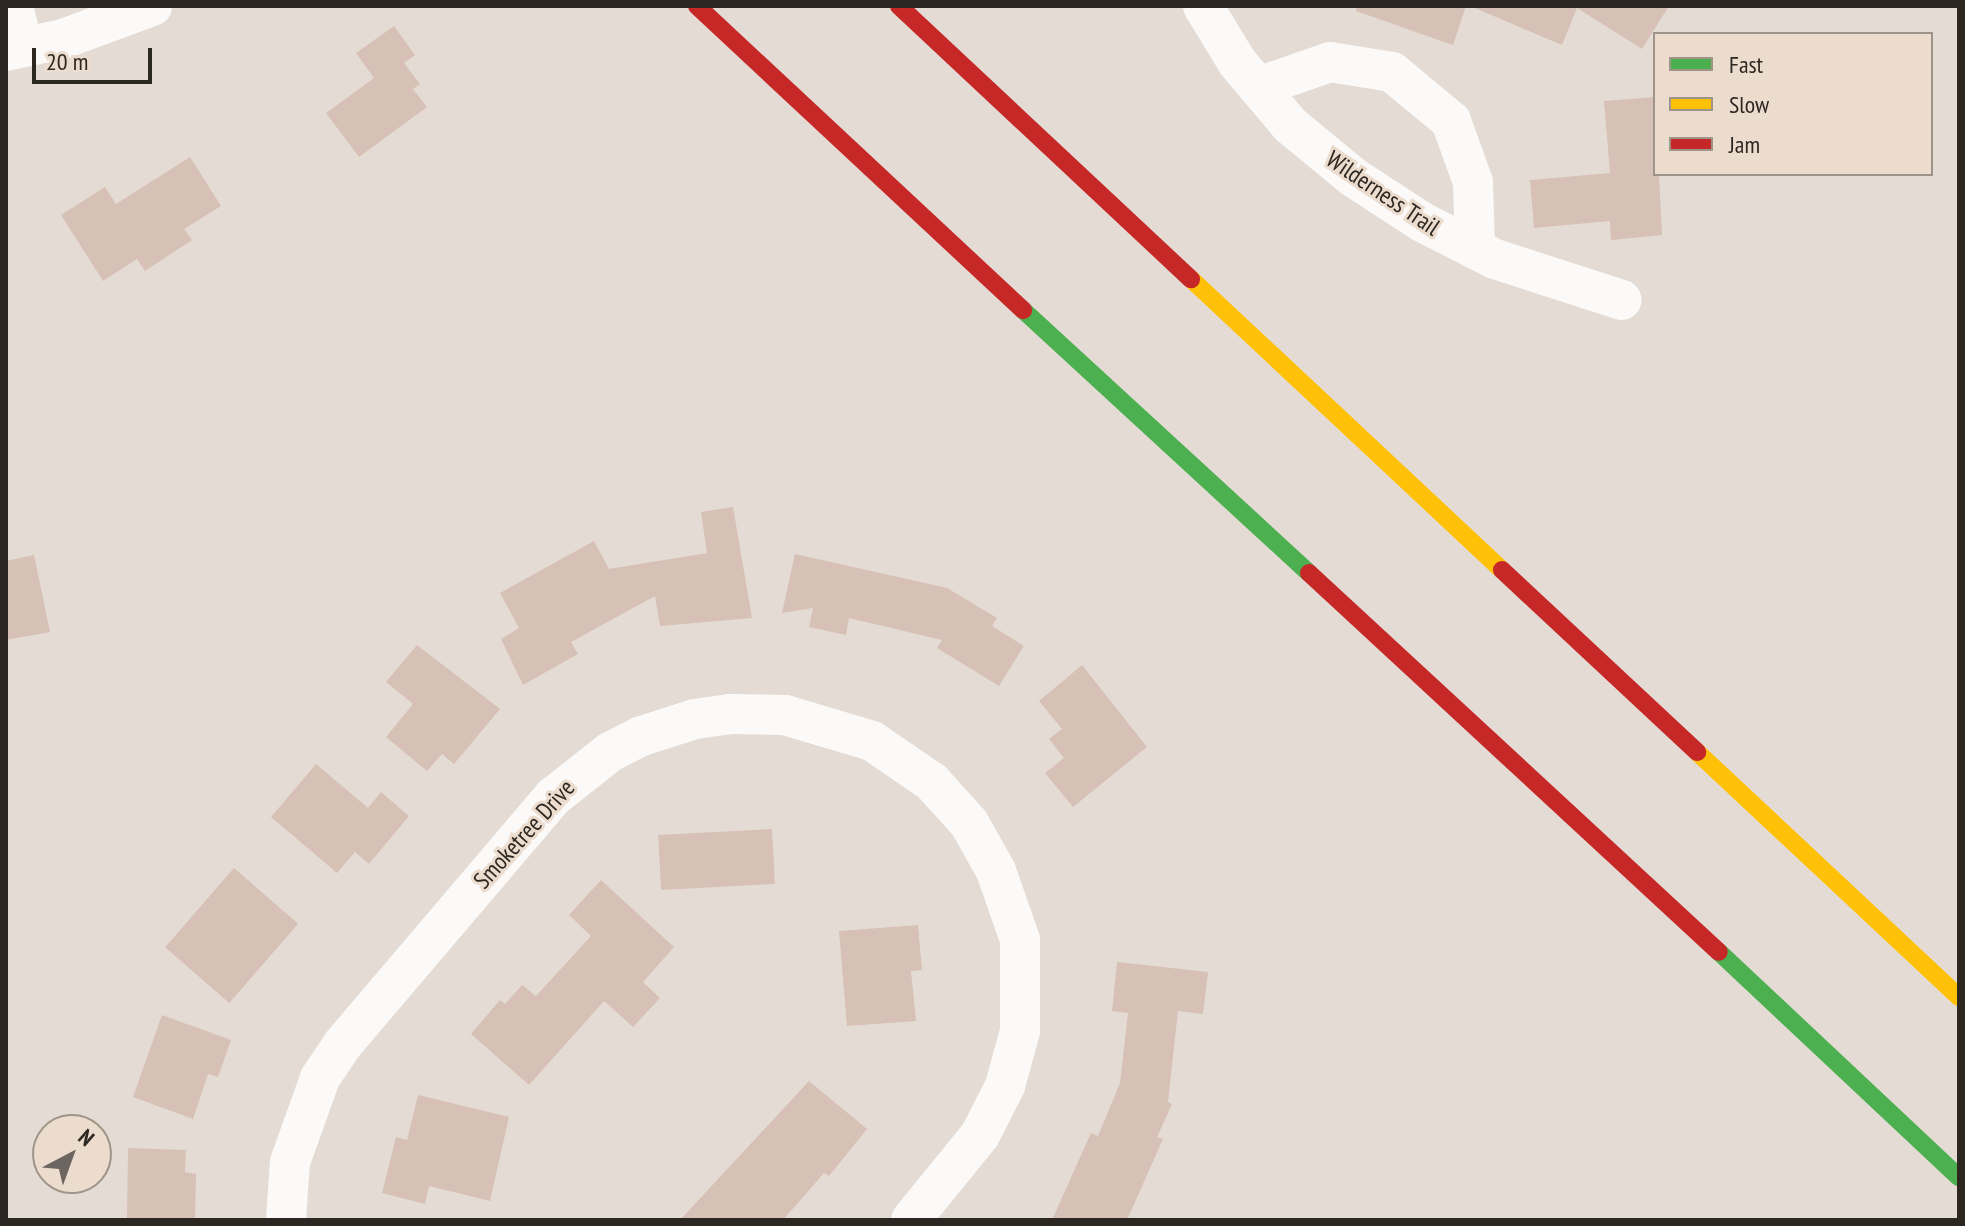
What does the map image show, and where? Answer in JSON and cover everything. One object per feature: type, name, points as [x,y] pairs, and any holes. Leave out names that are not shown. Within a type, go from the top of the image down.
[{"type":"highway","points":[[697,6],[1204,479],[1445,694],[1959,1177]]},
{"type":"highway","points":[[899,6],[1959,997]]},
{"type":"street","points":[[13,6],[15,49],[100,27],[152,6]]},
{"type":"street","name":"Wilderness Trail","points":[[1203,6],[1258,87],[1290,125],[1353,177],[1475,249],[1572,287],[1622,300]]},
{"type":"street","points":[[1258,87],[1330,62],[1392,72],[1451,121],[1473,182],[1475,249]]},
{"type":"street","name":"Smoketree Drive","points":[[286,1220],[290,1162],[299,1127],[320,1078],[342,1045],[553,797],[610,752],[695,719],[785,715],[872,741],[932,782],[969,823],[996,871],[1020,940],[1023,994],[1020,1031],[1005,1086],[980,1135],[911,1220]]},
{"type":"building","points":[[1357,6],[1466,6],[1453,45],[1356,11]]},
{"type":"building","points":[[1470,6],[1669,6],[1642,49],[1577,8],[1562,45]]},
{"type":"building","points":[[394,26],[415,55],[404,63],[420,84],[413,89],[427,107],[359,157],[326,113],[374,78],[356,53]]},
{"type":"building","points":[[1653,97],[1653,176],[1659,176],[1662,235],[1611,240],[1610,221],[1534,228],[1530,180],[1610,173],[1604,101]]},
{"type":"building","points":[[190,157],[221,206],[184,229],[192,240],[145,271],[137,259],[103,281],[61,215],[105,187],[116,204]]},
{"type":"building","points":[[733,507],[752,618],[660,626],[655,596],[571,642],[578,654],[523,685],[501,639],[519,628],[500,593],[594,541],[609,569],[707,553],[701,512]]},
{"type":"building","points":[[795,554],[947,588],[997,618],[992,626],[1024,646],[999,686],[937,648],[942,640],[849,618],[846,635],[809,627],[813,608],[782,613]]},
{"type":"building","points":[[34,555],[50,632],[6,640],[6,561]]},
{"type":"building","points":[[417,645],[500,709],[454,764],[442,754],[427,771],[386,737],[413,704],[386,682]]},
{"type":"building","points":[[1082,665],[1147,747],[1073,807],[1045,773],[1064,758],[1049,739],[1062,729],[1039,701]]},
{"type":"building","points":[[316,764],[368,808],[381,792],[409,816],[369,864],[355,852],[337,873],[271,817]]},
{"type":"building","points":[[772,829],[775,884],[661,890],[658,835]]},
{"type":"building","points":[[234,868],[298,924],[229,1003],[165,947]]},
{"type":"building","points":[[601,880],[674,947],[643,982],[660,998],[633,1027],[604,1001],[529,1085],[471,1034],[500,1000],[505,1004],[522,985],[536,996],[591,936],[569,915]]},
{"type":"building","points":[[918,925],[922,970],[911,971],[916,1021],[847,1026],[839,931]]},
{"type":"building","points":[[1117,962],[1208,972],[1203,1014],[1178,1011],[1168,1102],[1172,1104],[1157,1137],[1163,1139],[1127,1220],[1052,1220],[1091,1133],[1098,1136],[1120,1083],[1128,1013],[1112,1011]]},
{"type":"building","points":[[162,1015],[231,1040],[218,1077],[208,1074],[193,1119],[133,1097]]},
{"type":"building","points":[[809,1081],[867,1129],[829,1176],[824,1173],[783,1220],[680,1220]]},
{"type":"building","points":[[418,1095],[509,1117],[490,1201],[429,1186],[425,1204],[382,1193],[396,1137],[407,1140]]},
{"type":"building","points":[[128,1148],[186,1150],[185,1172],[196,1174],[195,1220],[127,1220]]},
{"type":"traffic: fast","points":[[1023,310],[1309,573]]},
{"type":"traffic: fast","points":[[1719,952],[1959,1177]]},
{"type":"traffic: slow","points":[[1191,279],[1502,570]]},
{"type":"traffic: slow","points":[[1697,752],[1959,997]]},
{"type":"traffic: jam","points":[[697,6],[1023,310]]},
{"type":"traffic: jam","points":[[899,6],[1191,279]]},
{"type":"traffic: jam","points":[[1502,570],[1697,752]]},
{"type":"traffic: jam","points":[[1309,573],[1719,952]]}]
